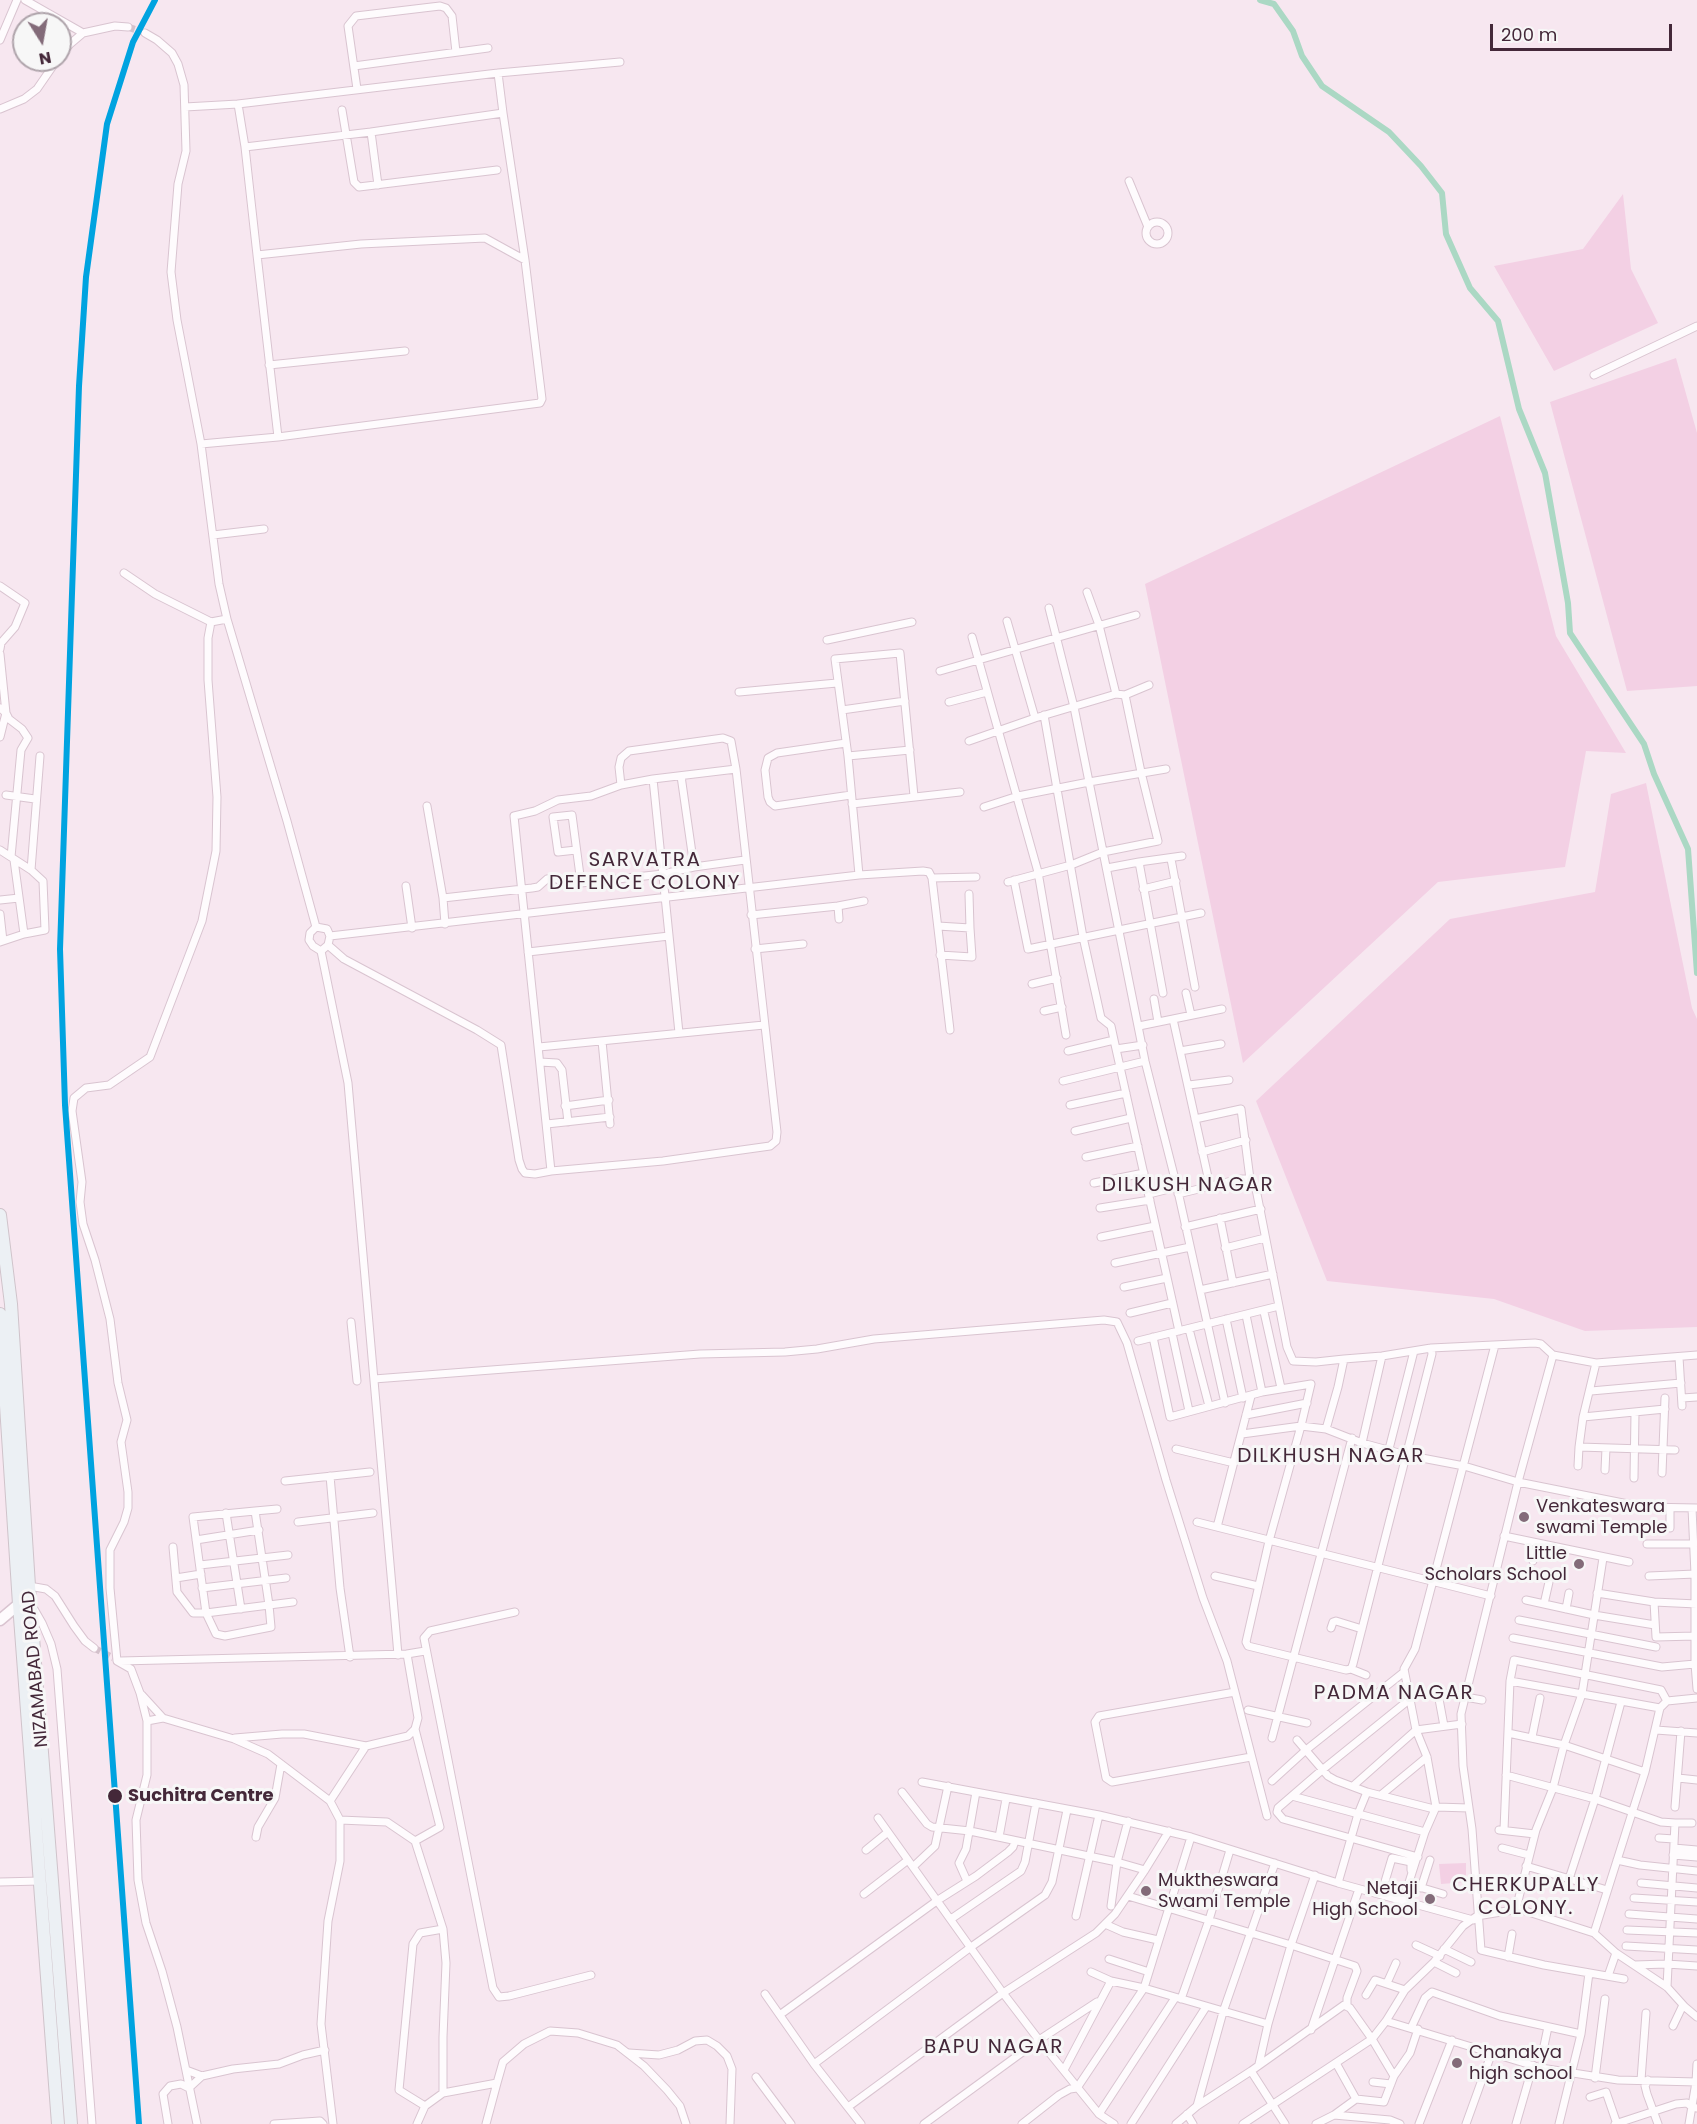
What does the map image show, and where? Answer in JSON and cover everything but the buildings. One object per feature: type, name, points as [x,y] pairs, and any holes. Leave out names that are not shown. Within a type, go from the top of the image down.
[{"type":"highway","name":"NIZAMABAD ROAD","points":[[0,1215],[11,1304],[40,1881],[51,1944],[58,2124]]},
{"type":"highway","name":"NIZAMABAD ROAD","points":[[0,1314],[29,1586],[25,1604],[51,1944],[70,2124]]},
{"type":"main road","points":[[0,1620],[25,1604]]},
{"type":"street","points":[[0,40],[17,0]]},
{"type":"street","points":[[25,0],[83,33]]},
{"type":"street","points":[[357,89],[348,26],[356,16],[440,6],[446,8],[452,16],[456,52]]},
{"type":"street","points":[[72,42],[83,33],[115,26],[128,27]]},
{"type":"street","points":[[145,33],[172,53],[184,85],[186,151],[178,184],[171,272],[177,320],[201,444],[219,584],[227,620],[316,927]]},
{"type":"street","points":[[354,66],[488,48]]},
{"type":"street","points":[[185,107],[238,104],[498,73],[620,62]]},
{"type":"street","points":[[0,109],[15,104],[31,94],[49,72]]},
{"type":"street","points":[[201,444],[278,437],[540,403],[542,399],[525,260],[498,73]]},
{"type":"street","points":[[238,104],[245,147],[278,437]]},
{"type":"street","points":[[342,110],[354,182],[359,187],[497,170]]},
{"type":"street","points":[[245,147],[503,113]]},
{"type":"street","points":[[371,132],[378,185]]},
{"type":"street","points":[[1129,181],[1148,227]]},
{"type":"street","points":[[256,255],[361,244],[484,238],[525,260]]},
{"type":"street","points":[[1594,375],[1697,326]]},
{"type":"street","points":[[269,365],[405,351]]},
{"type":"street","points":[[213,535],[264,529]]},
{"type":"street","points":[[124,573],[155,594],[211,622],[227,620]]},
{"type":"street","points":[[0,586],[25,603],[15,627],[0,646]]},
{"type":"street","points":[[1087,592],[1099,625],[1116,694]]},
{"type":"street","points":[[1049,609],[1074,707],[1145,1061],[1178,1190],[1225,1403]]},
{"type":"street","points":[[940,671],[1136,615]]},
{"type":"street","points":[[1007,621],[1035,718]]},
{"type":"street","points":[[115,1660],[110,1550],[124,1522],[128,1508],[128,1492],[120,1442],[127,1420],[118,1383],[110,1318],[83,1224],[80,1203],[82,1182],[72,1111],[74,1098],[86,1088],[109,1085],[150,1057],[202,921],[216,851],[217,797],[208,680],[208,638],[211,622]]},
{"type":"street","points":[[827,640],[912,622]]},
{"type":"street","points":[[972,637],[1038,872],[1066,1035]]},
{"type":"street","points":[[860,875],[835,659],[900,653],[914,796]]},
{"type":"street","points":[[0,654],[3,710],[0,737]]},
{"type":"street","points":[[739,692],[837,683]]},
{"type":"street","points":[[969,741],[1044,715],[1116,694],[1125,695],[1149,685]]},
{"type":"street","points":[[949,702],[987,692]]},
{"type":"street","points":[[1125,695],[1158,841],[1103,852],[1071,865],[1011,881],[1028,949],[1201,913]]},
{"type":"street","points":[[842,710],[905,701]]},
{"type":"street","points":[[3,710],[28,738],[21,750],[13,859],[24,934]]},
{"type":"street","points":[[1044,715],[1083,937],[1100,1014],[1103,1020],[1111,1026],[1138,1146],[1167,1278],[1189,1411]]},
{"type":"street","points":[[328,945],[344,959],[501,1045],[522,1170],[529,1174],[763,1148],[774,1143],[777,1132],[734,749],[731,741],[727,738],[628,751],[621,758],[619,767],[621,784]]},
{"type":"street","points":[[846,743],[777,753],[768,758],[765,770],[768,797],[775,806],[851,795]]},
{"type":"street","points":[[848,756],[909,750]]},
{"type":"street","points":[[31,870],[40,756]]},
{"type":"street","points":[[551,1171],[514,816],[535,811],[558,800],[591,796],[621,784],[736,769]]},
{"type":"street","points":[[984,807],[1018,796],[1141,772],[1166,770]]},
{"type":"street","points":[[681,776],[694,867]]},
{"type":"street","points":[[653,779],[679,1033]]},
{"type":"street","points":[[852,804],[960,792]]},
{"type":"street","points":[[6,795],[35,799]]},
{"type":"street","points":[[427,806],[446,924]]},
{"type":"street","points":[[576,850],[558,852],[553,817],[572,815],[581,883]]},
{"type":"street","points":[[0,850],[31,870],[43,881],[45,930],[1,941],[0,914]]},
{"type":"street","points":[[1107,868],[1182,856]]},
{"type":"street","points":[[1170,859],[1195,987]]},
{"type":"street","points":[[443,898],[538,887],[542,882],[553,878],[572,884],[663,874],[745,860]]},
{"type":"street","points":[[1139,862],[1163,993]]},
{"type":"street","points":[[330,936],[860,875],[923,871],[929,872],[932,878],[950,1030]]},
{"type":"street","points":[[932,878],[976,877]]},
{"type":"street","points":[[1143,888],[1176,881]]},
{"type":"street","points":[[406,886],[412,928]]},
{"type":"street","points":[[940,955],[972,957],[969,894]]},
{"type":"street","points":[[0,900],[19,897]]},
{"type":"street","points":[[751,915],[864,901]]},
{"type":"street","points":[[838,906],[840,919]]},
{"type":"street","points":[[938,926],[970,928]]},
{"type":"street","points":[[316,927],[327,929],[330,936],[328,945],[321,951]]},
{"type":"street","points":[[316,927],[310,933],[309,940],[321,951],[348,1083],[398,1655]]},
{"type":"street","points":[[528,952],[669,936]]},
{"type":"street","points":[[755,949],[803,944]]},
{"type":"street","points":[[1032,984],[1057,978]]},
{"type":"street","points":[[1186,993],[1191,1015]]},
{"type":"street","points":[[1154,999],[1158,1022]]},
{"type":"street","points":[[1044,1011],[1062,1007]]},
{"type":"street","points":[[1139,1026],[1222,1009]]},
{"type":"street","points":[[1173,1019],[1210,1186]]},
{"type":"street","points":[[538,1047],[764,1025]]},
{"type":"street","points":[[1068,1051],[1114,1040]]},
{"type":"street","points":[[547,1124],[610,1120],[602,1041]]},
{"type":"street","points":[[1180,1051],[1221,1044]]},
{"type":"street","points":[[1116,1049],[1143,1045]]},
{"type":"street","points":[[1063,1081],[1145,1061]]},
{"type":"street","points":[[540,1062],[560,1065],[568,1122]]},
{"type":"street","points":[[1189,1085],[1229,1080]]},
{"type":"street","points":[[1070,1105],[1126,1093]]},
{"type":"street","points":[[566,1106],[609,1100]]},
{"type":"street","points":[[1195,1119],[1242,1109],[1250,1179],[1256,1189],[1261,1209],[1287,1347],[1293,1361],[1316,1362],[1382,1356],[1431,1348],[1535,1342],[1553,1355],[1596,1364],[1697,1355]]},
{"type":"street","points":[[1076,1131],[1131,1118]]},
{"type":"street","points":[[1202,1152],[1246,1140]]},
{"type":"street","points":[[1086,1157],[1138,1146]]},
{"type":"street","points":[[1094,1183],[1144,1173]]},
{"type":"street","points":[[1100,1208],[1178,1190],[1250,1179]]},
{"type":"street","points":[[1185,1227],[1261,1209]]},
{"type":"street","points":[[1220,1218],[1233,1282]]},
{"type":"street","points":[[1101,1237],[1155,1227]]},
{"type":"street","points":[[1226,1248],[1265,1238]]},
{"type":"street","points":[[1115,1263],[1190,1247]]},
{"type":"street","points":[[1200,1290],[1273,1274]]},
{"type":"street","points":[[1124,1287],[1167,1278]]},
{"type":"street","points":[[1130,1313],[1172,1304]]},
{"type":"street","points":[[1138,1341],[1279,1306]]},
{"type":"street","points":[[1264,1311],[1281,1388]]},
{"type":"street","points":[[1246,1315],[1262,1392]]},
{"type":"street","points":[[374,1380],[700,1354],[785,1352],[817,1349],[874,1338],[1111,1319],[1117,1322],[1127,1343],[1203,1598],[1227,1661],[1267,1816]]},
{"type":"street","points":[[1216,1527],[1242,1434],[1247,1397],[1226,1319]]},
{"type":"street","points":[[351,1322],[357,1381]]},
{"type":"street","points":[[1189,1329],[1209,1406]]},
{"type":"street","points":[[1153,1337],[1170,1417],[1262,1392],[1311,1384],[1269,1541],[1247,1644],[1346,1670],[1351,1669],[1366,1675]]},
{"type":"street","points":[[1403,1899],[1435,1808],[1427,1757],[1416,1730],[1404,1672],[1415,1649],[1434,1582],[1495,1346]]},
{"type":"street","points":[[1351,1669],[1432,1354],[1431,1348]]},
{"type":"street","points":[[1389,1449],[1414,1351]]},
{"type":"street","points":[[1553,1355],[1504,1536],[1461,1714],[1475,1918],[1481,1950],[1589,1973],[1624,1978]]},
{"type":"street","points":[[1362,1443],[1382,1356]]},
{"type":"street","points":[[1679,1357],[1682,1402],[1697,1397]]},
{"type":"street","points":[[1326,1429],[1344,1359]]},
{"type":"street","points":[[1578,1466],[1583,1417],[1596,1364]]},
{"type":"street","points":[[1591,1391],[1681,1383]]},
{"type":"street","points":[[1662,1473],[1665,1398]]},
{"type":"street","points":[[1246,1415],[1307,1403]]},
{"type":"street","points":[[1583,1417],[1665,1409]]},
{"type":"street","points":[[1634,1478],[1635,1413]]},
{"type":"street","points":[[1242,1434],[1301,1426],[1326,1429],[1362,1443],[1406,1455],[1464,1466],[1518,1482],[1643,1507],[1694,1508],[1697,1689]]},
{"type":"street","points":[[1272,1738],[1352,1438]]},
{"type":"street","points":[[1579,1447],[1674,1450]]},
{"type":"street","points":[[1605,1470],[1606,1448]]},
{"type":"street","points":[[1176,1449],[1234,1463]]},
{"type":"street","points":[[1274,1450],[1293,1456]]},
{"type":"street","points":[[285,1481],[370,1472]]},
{"type":"street","points":[[330,1476],[339,1588],[350,1657]]},
{"type":"street","points":[[1670,1508],[1670,1528]]},
{"type":"street","points":[[255,1511],[271,1628],[225,1636],[216,1635],[206,1613],[193,1516],[277,1509]]},
{"type":"street","points":[[226,1513],[241,1609]]},
{"type":"street","points":[[298,1522],[373,1513]]},
{"type":"street","points":[[1197,1522],[1491,1596]]},
{"type":"street","points":[[196,1540],[259,1530]]},
{"type":"street","points":[[1504,1536],[1629,1562]]},
{"type":"street","points":[[1533,1561],[1537,1544]]},
{"type":"street","points":[[1647,1544],[1694,1544]]},
{"type":"street","points":[[173,1547],[177,1592],[194,1613],[293,1602]]},
{"type":"street","points":[[200,1565],[288,1555]]},
{"type":"street","points":[[1516,1909],[1535,1834],[1553,1788],[1564,1745],[1582,1694],[1603,1558]]},
{"type":"street","points":[[176,1578],[201,1574]]},
{"type":"street","points":[[1648,1576],[1695,1574]]},
{"type":"street","points":[[1215,1576],[1258,1586]]},
{"type":"street","points":[[202,1588],[286,1578]]},
{"type":"street","points":[[1544,1604],[1549,1582]]},
{"type":"street","points":[[29,1586],[46,1589],[56,1596],[74,1626],[85,1641],[94,1648]]},
{"type":"street","points":[[1566,1609],[1569,1593]]},
{"type":"street","points":[[1597,1593],[1654,1602],[1696,1604]]},
{"type":"street","points":[[1526,1600],[1655,1625]]},
{"type":"street","points":[[1654,1602],[1656,1637],[1695,1636]]},
{"type":"street","points":[[25,1604],[42,1623],[51,1644],[57,1669],[92,2124]]},
{"type":"street","points":[[515,1612],[430,1631],[424,1638],[493,1988],[499,1997],[509,1996],[591,1975]]},
{"type":"street","points":[[1519,1620],[1656,1647]]},
{"type":"street","points":[[1331,1628],[1333,1622],[1336,1621],[1362,1629]]},
{"type":"street","points":[[1513,1638],[1662,1667],[1695,1664]]},
{"type":"street","points":[[115,1660],[350,1657],[398,1655],[425,1651]]},
{"type":"street","points":[[408,1654],[418,1718],[415,1729],[440,1827],[415,1841]]},
{"type":"street","points":[[115,1660],[130,1669],[140,1693],[147,1721],[147,1775],[136,1820],[138,1880],[146,1923],[165,1983],[197,2124]]},
{"type":"street","points":[[1535,1834],[1501,1830],[1510,1681],[1514,1660],[1661,1690],[1666,1701]]},
{"type":"street","points":[[1272,1781],[1306,1750],[1404,1672]]},
{"type":"street","points":[[1510,1681],[1660,1708]]},
{"type":"street","points":[[1235,1692],[1099,1716],[1095,1722],[1106,1778],[1112,1782],[1251,1756]]},
{"type":"street","points":[[140,1693],[163,1718]]},
{"type":"street","points":[[1444,1726],[1440,1695],[1444,1693],[1482,1700]]},
{"type":"street","points":[[1532,1737],[1540,1698]]},
{"type":"street","points":[[1594,1933],[1645,1772],[1660,1708],[1666,1701],[1697,1698]]},
{"type":"street","points":[[1410,1699],[1278,1808],[1279,1816],[1283,1819],[1418,1857]]},
{"type":"street","points":[[1569,1879],[1595,1799],[1621,1701]]},
{"type":"street","points":[[1248,1710],[1307,1724]]},
{"type":"street","points":[[147,1721],[163,1718],[234,1738],[268,1754],[330,1801],[340,1820],[340,1861],[328,1921],[321,2025],[326,2050],[333,2124]]},
{"type":"street","points":[[1353,1786],[1416,1730],[1462,1724]]},
{"type":"street","points":[[234,1738],[304,1734],[366,1746],[408,1736],[415,1729]]},
{"type":"street","points":[[1656,1730],[1697,1733]]},
{"type":"street","points":[[1675,1807],[1681,1731]]},
{"type":"street","points":[[1508,1733],[1564,1745],[1645,1772]]},
{"type":"street","points":[[1297,1740],[1322,1770],[1335,1780],[1367,1792],[1435,1808],[1469,1808]]},
{"type":"street","points":[[330,1801],[366,1746]]},
{"type":"street","points":[[1381,1795],[1427,1757]]},
{"type":"street","points":[[256,1837],[258,1827],[275,1798],[281,1764]]},
{"type":"street","points":[[1506,1775],[1595,1799],[1661,1822],[1692,1823]]},
{"type":"street","points":[[1678,1778],[1697,1780]]},
{"type":"street","points":[[922,1782],[1128,1821],[1191,1837],[1359,1889],[1382,1892],[1475,1918]]},
{"type":"street","points":[[864,1894],[933,1850],[948,1786]]},
{"type":"street","points":[[902,1792],[927,1824],[1058,1849],[1145,1870]]},
{"type":"street","points":[[967,1881],[959,1863],[964,1855],[970,1831],[976,1792]]},
{"type":"street","points":[[1338,1883],[1358,1814],[1367,1792]]},
{"type":"street","points":[[1292,1796],[1425,1832]]},
{"type":"street","points":[[999,1837],[1006,1799]]},
{"type":"street","points":[[951,1918],[1021,1871],[1025,1862],[1036,1803]]},
{"type":"street","points":[[814,2064],[1045,1894],[1052,1882],[1067,1810]]},
{"type":"street","points":[[1076,1916],[1099,1815]]},
{"type":"street","points":[[878,1818],[1039,2040],[1099,2114],[1113,2124]]},
{"type":"street","points":[[340,1820],[387,1822],[415,1841],[443,1929],[446,1963],[442,2037],[443,2093]]},
{"type":"street","points":[[1111,1906],[1117,1862],[1128,1821]]},
{"type":"street","points":[[1667,1987],[1675,1823]]},
{"type":"street","points":[[866,1850],[888,1832]]},
{"type":"street","points":[[848,2107],[1003,1993],[1076,1946],[1105,1924],[1128,1896],[1169,1832]]},
{"type":"street","points":[[1022,2124],[1059,2095],[1077,2088],[1144,1988],[1191,1837]]},
{"type":"street","points":[[1659,1838],[1674,1839]]},
{"type":"street","points":[[781,2014],[1008,1852],[1015,1841]]},
{"type":"street","points":[[1502,1848],[1529,1855]]},
{"type":"street","points":[[1099,2114],[1178,1999],[1209,1920],[1230,1850]]},
{"type":"street","points":[[1673,1851],[1697,1850]]},
{"type":"street","points":[[1673,1851],[1697,1857]]},
{"type":"street","points":[[1382,1892],[1390,1859],[1394,1857],[1411,1862],[1403,1899]]},
{"type":"street","points":[[1421,1888],[1430,1860]]},
{"type":"street","points":[[1617,1860],[1640,1865],[1697,1871]]},
{"type":"street","points":[[1197,2106],[1223,2012],[1275,1863]]},
{"type":"street","points":[[1526,1866],[1607,1890]]},
{"type":"street","points":[[1259,2064],[1291,1945],[1315,1875]]},
{"type":"street","points":[[0,1882],[40,1881]]},
{"type":"street","points":[[1641,1883],[1697,1888]]},
{"type":"street","points":[[1409,1884],[1443,1894]]},
{"type":"street","points":[[1311,2030],[1359,1889]]},
{"type":"street","points":[[1128,1896],[1291,1945],[1357,1968],[1347,2004],[1259,2064],[1251,2072],[1197,2106],[1176,2124]]},
{"type":"street","points":[[1634,1898],[1697,1902]]},
{"type":"street","points":[[1243,2124],[1372,2039],[1405,1990],[1434,1962],[1463,1926],[1475,1918],[1516,1909],[1594,1933],[1616,1953],[1667,1987],[1696,2016]]},
{"type":"street","points":[[1629,1914],[1697,1919]]},
{"type":"street","points":[[1105,1924],[1123,1932],[1158,1940]]},
{"type":"street","points":[[425,2106],[399,2090],[413,1944],[420,1933],[443,1929]]},
{"type":"street","points":[[1627,1930],[1697,1933]]},
{"type":"street","points":[[1508,1957],[1512,1934]]},
{"type":"street","points":[[1416,1945],[1471,1962]]},
{"type":"street","points":[[1626,1946],[1697,1950]]},
{"type":"street","points":[[1608,1976],[1616,1953]]},
{"type":"street","points":[[1109,1959],[1149,1972]]},
{"type":"street","points":[[1434,1962],[1456,1973]]},
{"type":"street","points":[[1387,1983],[1396,1963]]},
{"type":"street","points":[[1633,1965],[1697,1966]]},
{"type":"street","points":[[1091,1972],[1111,1981],[1144,1988],[1268,2024]]},
{"type":"street","points":[[1559,2124],[1581,2034],[1589,1973]]},
{"type":"street","points":[[1366,1995],[1375,1980],[1405,1990]]},
{"type":"street","points":[[1064,2070],[1111,1981]]},
{"type":"street","points":[[1316,2124],[1334,2115],[1356,2099],[1383,2103],[1394,2076],[1410,2053],[1414,2028],[1425,1998],[1431,1992],[1500,2016],[1581,2034]]},
{"type":"street","points":[[765,1994],[814,2064],[861,2124]]},
{"type":"street","points":[[1594,2078],[1605,1999]]},
{"type":"street","points":[[924,2124],[1039,2040],[1099,2000]]},
{"type":"street","points":[[1347,2004],[1372,2039],[1394,2076]]},
{"type":"street","points":[[1673,2026],[1683,2005]]},
{"type":"street","points":[[1131,2124],[1206,2007]]},
{"type":"street","points":[[1696,2016],[1697,2007]]},
{"type":"street","points":[[1646,2013],[1644,2080],[1658,2124]]},
{"type":"street","points":[[1386,2021],[1533,2065],[1594,2078],[1697,2082]]},
{"type":"street","points":[[1544,2046],[1548,2027]]},
{"type":"street","points":[[486,2124],[503,2062],[524,2044],[550,2031],[578,2033],[617,2046],[644,2066],[667,2090],[680,2106],[686,2124]]},
{"type":"street","points":[[626,2053],[659,2055],[678,2050],[695,2041],[707,2040],[717,2046],[727,2056],[732,2069],[730,2124]]},
{"type":"street","points":[[1419,2124],[1452,2040]]},
{"type":"street","points":[[189,2088],[202,2076],[233,2069],[279,2064],[326,2050]]},
{"type":"street","points":[[1466,2124],[1492,2052]]},
{"type":"street","points":[[1336,2063],[1356,2099]]},
{"type":"street","points":[[1689,2124],[1694,2108],[1697,2064]]},
{"type":"street","points":[[1516,2124],[1533,2065]]},
{"type":"street","points":[[186,2070],[202,2076]]},
{"type":"street","points":[[1251,2072],[1285,2124]]},
{"type":"street","points":[[756,2077],[790,2124]]},
{"type":"street","points":[[1373,2082],[1391,2084]]},
{"type":"street","points":[[168,2124],[163,2094],[170,2086],[181,2084],[189,2088]]},
{"type":"street","points":[[417,2124],[425,2106],[443,2093],[497,2084]]},
{"type":"street","points":[[1590,2097],[1606,2092],[1616,2124],[1676,2104],[1687,2103],[1694,2108]]},
{"type":"street","points":[[1187,2114],[1193,2124]]},
{"type":"street","points":[[1334,2115],[1390,2120],[1400,2124]]},
{"type":"street","points":[[274,2124],[320,2121],[323,2124]]},
{"type":"shaded area","points":[[1623,194],[1631,269],[1658,323],[1554,371],[1494,266],[1583,249]]},
{"type":"shaded area","points":[[1676,358],[1697,433],[1697,686],[1627,691],[1550,402]]},
{"type":"shaded area","points":[[1500,416],[1556,636],[1626,753],[1586,751],[1565,867],[1438,882],[1243,1063],[1145,584]]},
{"type":"shaded area","points":[[1646,783],[1692,1008],[1697,1019],[1697,1327],[1585,1331],[1494,1299],[1327,1281],[1256,1101],[1450,919],[1595,892],[1611,794]]},
{"type":"shaded area","points":[[1466,1863],[1466,1882],[1441,1884],[1439,1864]]},
{"type":"waterway","points":[[1260,0],[1274,4],[1293,31],[1302,56],[1322,86],[1389,132],[1421,166],[1442,193],[1446,234],[1470,288],[1498,321],[1519,409],[1545,473],[1568,603],[1570,633],[1644,744],[1654,774],[1688,849],[1697,973]]},
{"type":"tunnel","points":[[128,27],[145,33]]},
{"type":"tunnel","points":[[94,1648],[113,1658]]},
{"type":"transit line","points":[[139,2124],[65,1105],[60,949],[79,386],[86,277],[107,124],[133,42],[155,0]]},
{"type":"place","name":"Venkateswara swami Temple","points":[[1524,1517]]},
{"type":"place","name":"Little Scholars School","points":[[1579,1564]]},
{"type":"place","name":"Suchitra Centre","points":[[115,1796]]},
{"type":"place","name":"Muktheswara Swami Temple","points":[[1146,1891]]},
{"type":"place","name":"Netaji High School","points":[[1430,1899]]},
{"type":"place","name":"Chanakya high school","points":[[1457,2063]]},
{"type":"district","name":"SARVATRA DEFENCE COLONY","points":[[645,872]]},
{"type":"district","name":"DILKUSH NAGAR","points":[[1188,1186]]},
{"type":"district","name":"DILKHUSH NAGAR","points":[[1331,1457]]},
{"type":"district","name":"PADMA NAGAR","points":[[1394,1694]]},
{"type":"district","name":"CHERKUPALLY COLONY.","points":[[1526,1898]]},
{"type":"district","name":"BAPU NAGAR","points":[[994,2048]]}]
